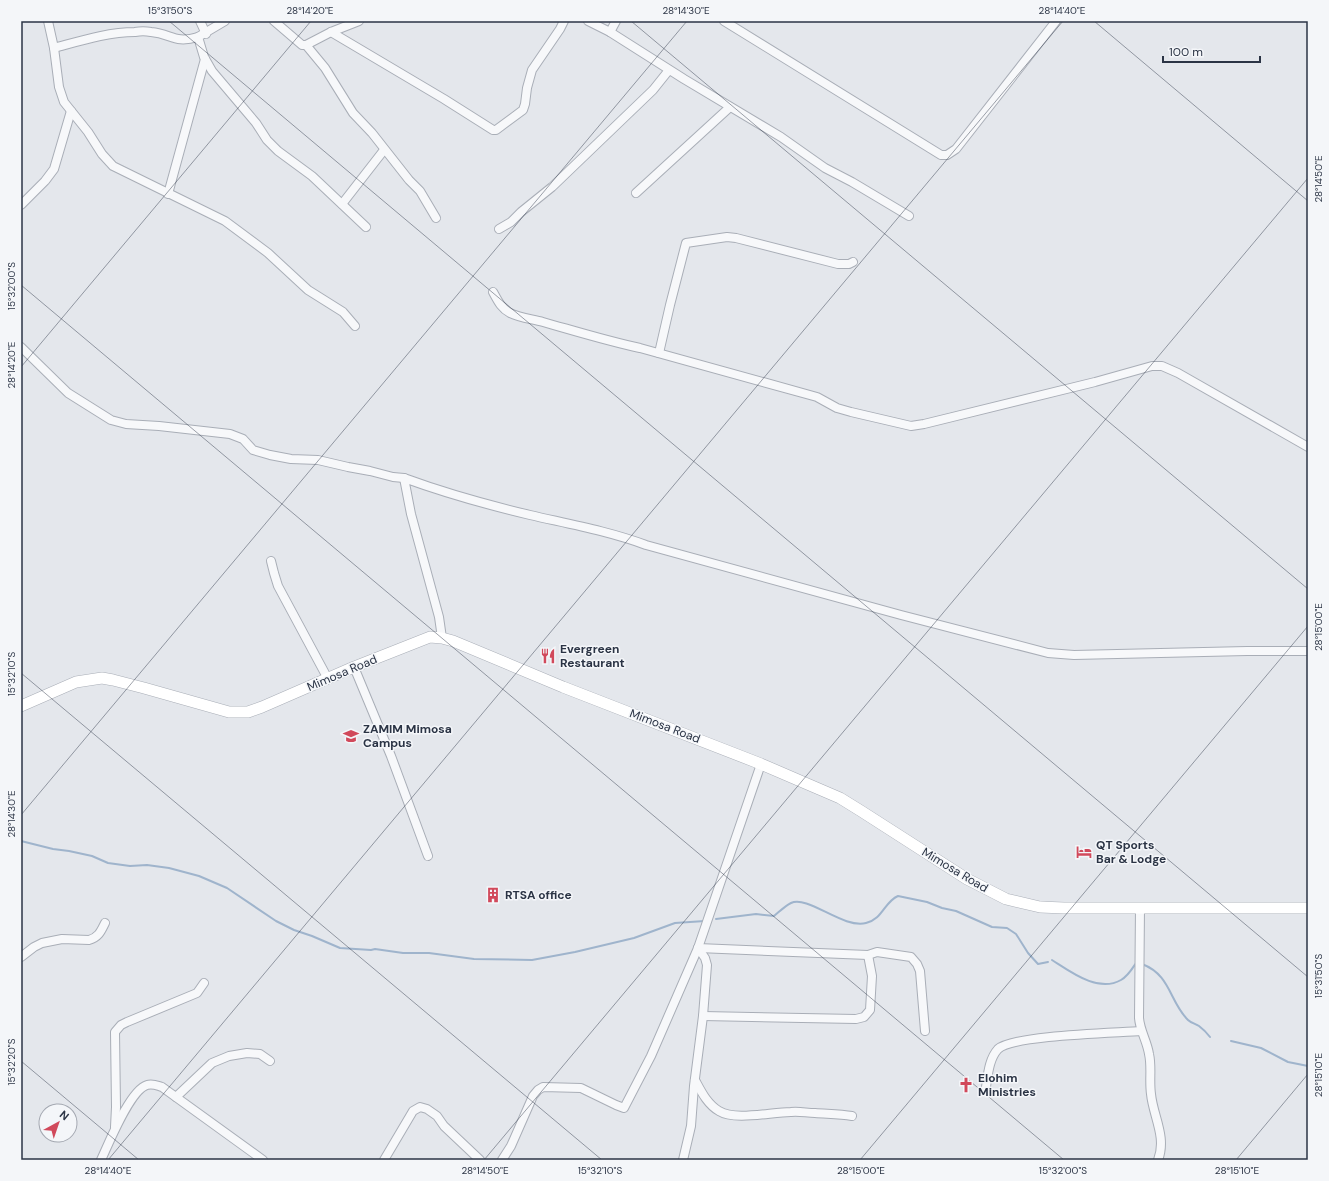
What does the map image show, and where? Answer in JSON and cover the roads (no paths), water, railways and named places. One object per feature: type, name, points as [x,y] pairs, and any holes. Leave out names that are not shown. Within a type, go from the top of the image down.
[{"type":"street","points":[[48,21],[54,48],[59,87],[64,102],[88,132],[102,154],[113,166],[224,221],[248,237],[280,263],[308,290],[343,312],[355,326]]},
{"type":"street","points":[[168,194],[205,59],[200,21]]},
{"type":"street","points":[[54,48],[102,36],[130,32],[151,32],[178,40],[190,40],[202,35],[225,21]]},
{"type":"street","points":[[274,21],[302,45],[306,45],[325,68],[350,110],[372,133],[384,150],[420,191],[436,218]]},
{"type":"street","points":[[306,45],[331,32],[359,21]]},
{"type":"street","points":[[331,32],[493,130],[496,130],[523,110],[532,70],[564,21]]},
{"type":"street","points":[[588,21],[610,32],[669,70],[781,137],[825,168],[852,182],[909,216]]},
{"type":"street","points":[[610,32],[616,21]]},
{"type":"street","points":[[724,21],[941,155],[947,155],[956,148],[1056,21]]},
{"type":"street","points":[[205,59],[212,71],[256,123],[271,145],[312,176],[366,227]]},
{"type":"street","points":[[499,229],[511,222],[552,187],[652,90],[669,70]]},
{"type":"street","points":[[636,193],[730,106]]},
{"type":"street","points":[[21,205],[45,182],[54,168],[71,112]]},
{"type":"street","points":[[342,204],[384,150]]},
{"type":"street","points":[[659,353],[686,243],[731,237],[838,264],[844,265],[853,262]]},
{"type":"street","points":[[492,292],[501,307],[522,317],[817,397],[837,408],[851,412],[911,426],[1095,382],[1152,366],[1162,366],[1178,373],[1308,446]]},
{"type":"street","points":[[21,347],[68,393],[111,420],[126,424],[230,434],[243,439],[253,450],[270,455],[318,460],[393,477],[404,478],[470,499],[601,531],[646,545],[829,595],[1048,653],[1074,655],[1308,651]]},
{"type":"street","points":[[404,478],[411,514],[439,617],[442,638]]},
{"type":"street","points":[[271,560],[278,586],[328,679]]},
{"type":"street","name":"Mimosa Road","points":[[21,706],[76,682],[102,678],[144,688],[229,712],[248,712],[354,667],[430,637],[442,638],[453,641],[562,687],[761,764],[840,798],[967,878],[1006,899],[1040,907],[1308,908]]},
{"type":"street","points":[[354,667],[391,756],[428,856]]},
{"type":"street","points":[[502,1160],[511,1146],[534,1096],[538,1090],[543,1087],[581,1088],[624,1108],[651,1056],[698,948],[761,764]]},
{"type":"street","points":[[1140,908],[1138,999],[1141,1031],[1149,1052],[1151,1097],[1160,1131],[1161,1146],[1158,1160]]},
{"type":"street","points":[[21,957],[42,943],[62,938],[93,939],[100,934],[105,923]]},
{"type":"street","points":[[698,948],[868,955],[877,952],[911,957],[917,964],[920,971],[925,1031]]},
{"type":"street","points":[[683,1160],[691,1126],[707,965],[705,958],[698,948]]},
{"type":"street","points":[[703,1016],[856,1019],[864,1017],[870,1010],[872,976],[868,955]]},
{"type":"street","points":[[114,1132],[116,1107],[115,1032],[117,1028],[127,1022],[197,992],[204,983]]},
{"type":"street","points":[[986,1087],[992,1059],[999,1048],[1006,1044],[1038,1038],[1141,1031]]},
{"type":"street","points":[[176,1097],[212,1063],[229,1056],[247,1053],[260,1054],[270,1061]]},
{"type":"street","points":[[695,1080],[712,1106],[729,1115],[798,1112],[852,1116]]},
{"type":"street","points":[[101,1160],[130,1102],[142,1088],[153,1084],[162,1087],[262,1160]]},
{"type":"street","points":[[384,1160],[413,1110],[420,1107],[427,1108],[437,1116],[444,1126],[480,1160]]},
{"type":"waterway","points":[[21,841],[53,849],[92,856],[108,863],[169,868],[199,876],[227,888],[276,921],[294,930],[340,948],[375,949],[403,953],[429,953],[474,959],[532,960],[575,952],[634,938],[675,923],[705,921]]},
{"type":"waterway","points":[[716,919],[756,914],[774,916],[789,904],[798,902],[816,907],[847,921],[857,924],[866,923],[876,918],[889,902],[898,896],[927,902],[942,908],[956,911],[992,927],[1007,928],[1016,934],[1028,953],[1038,964],[1048,962]]},
{"type":"waterway","points":[[1052,960],[1076,975],[1094,983],[1103,984],[1121,980],[1128,974],[1136,963]]},
{"type":"waterway","points":[[1142,964],[1152,969],[1159,975],[1169,989],[1182,1013],[1188,1020],[1199,1026],[1210,1037]]},
{"type":"waterway","points":[[1231,1041],[1261,1048],[1288,1062],[1308,1066]]},
{"type":"place","name":"Evergreen Restaurant","points":[[548,656]]},
{"type":"place","name":"ZAMIM Mimosa Campus","points":[[351,736]]},
{"type":"place","name":"QT Sports Bar & Lodge","points":[[1084,852]]},
{"type":"place","name":"RTSA office","points":[[493,895]]},
{"type":"place","name":"Elohim Ministries","points":[[966,1085]]}]
